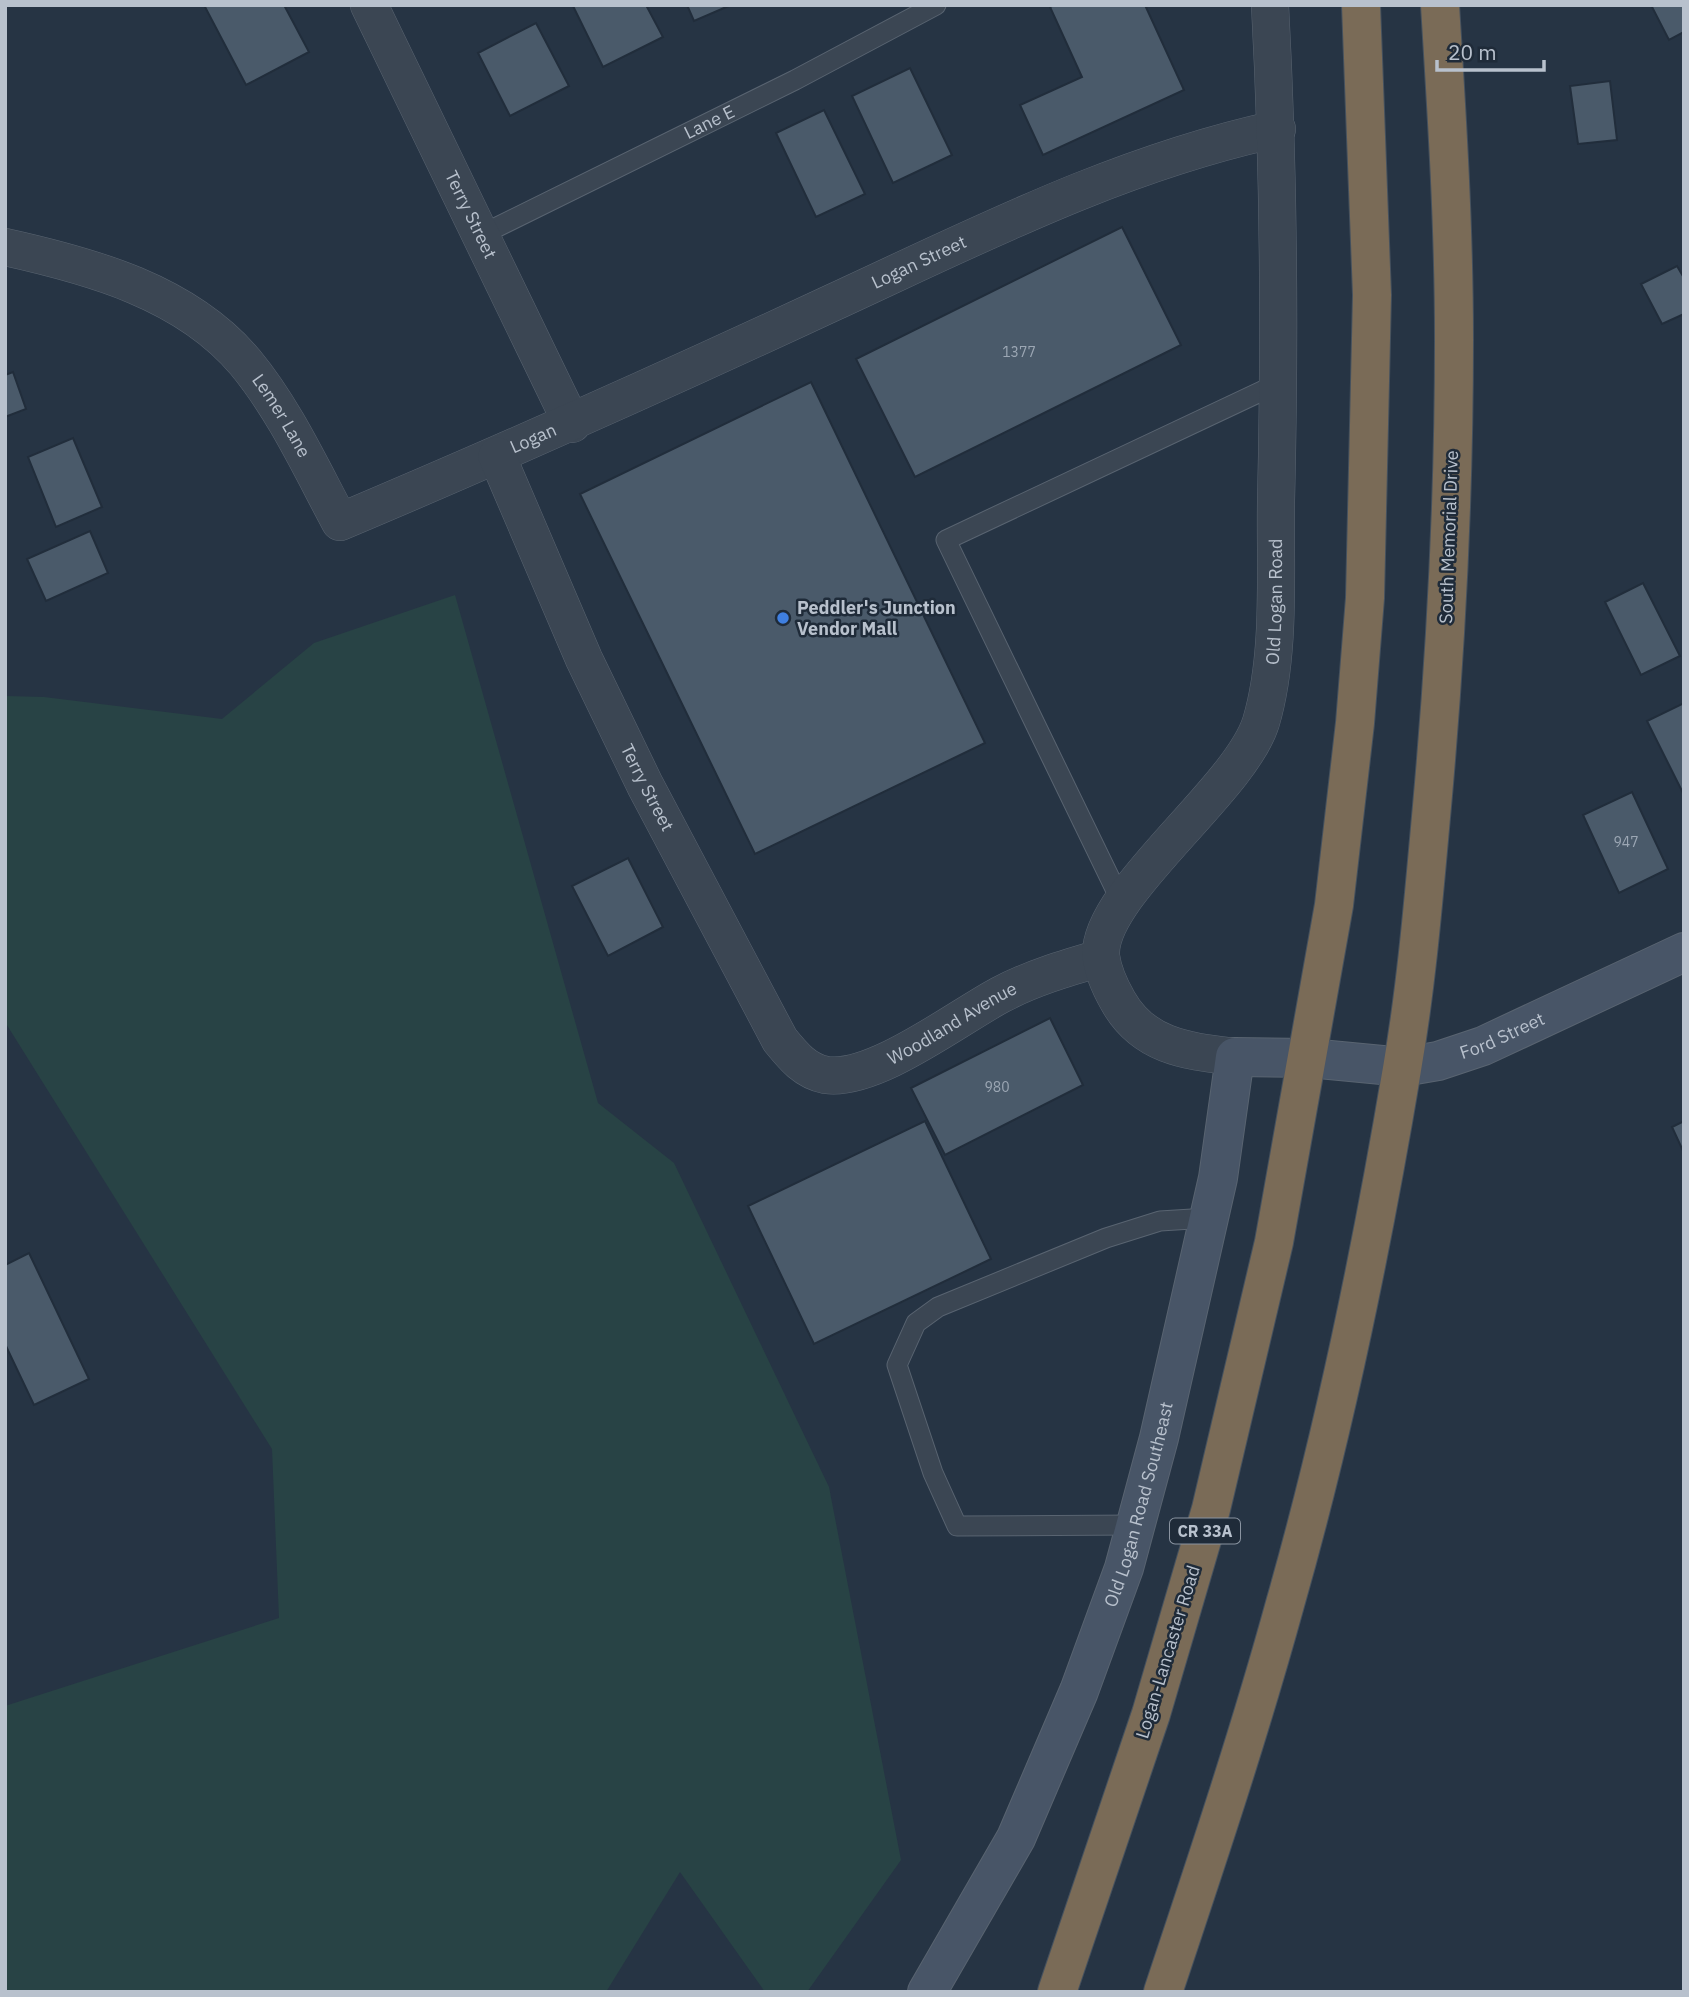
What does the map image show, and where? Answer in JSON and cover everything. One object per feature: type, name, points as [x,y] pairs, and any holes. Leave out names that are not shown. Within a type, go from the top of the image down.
[{"type":"highway","points":[[1309,1058],[1335,892],[1355,723],[1365,598],[1372,295],[1361,5]]},
{"type":"highway","name":"South Memorial Drive","points":[[1402,1067],[1422,921],[1436,762],[1452,508],[1454,338],[1451,191],[1440,5]]},
{"type":"highway","name":"Logan-Lancaster Road","points":[[1056,1992],[1151,1714],[1211,1509],[1262,1302],[1309,1058]]},
{"type":"highway","points":[[1163,1992],[1226,1805],[1287,1600],[1338,1393],[1402,1067]]},
{"type":"street","name":"Old Logan Road","points":[[1101,958],[1101,947],[1121,901],[1225,779],[1261,722],[1273,631],[1279,383],[1277,129],[1270,5]]},
{"type":"street","name":"Terry Street","points":[[376,8],[480,236],[572,424]]},
{"type":"street","name":"Logan Street","points":[[572,424],[1075,191],[1174,154],[1277,129]]},
{"type":"street","name":"Lemer Lane","points":[[5,247],[77,263],[146,290],[206,324],[244,362],[275,403],[340,522],[497,456]]},
{"type":"street","name":"Logan","points":[[497,456],[572,424]]},
{"type":"street","name":"Terry Street","points":[[497,456],[584,659],[645,785],[780,1041],[802,1065]]},
{"type":"street","name":"Ford Street","points":[[1309,1058],[1402,1067],[1438,1061],[1483,1046],[1684,952]]},
{"type":"street","points":[[1101,958],[1108,985],[1122,1008],[1156,1042],[1183,1051],[1235,1057],[1309,1058]]},
{"type":"street","name":"Woodland Avenue","points":[[802,1065],[827,1075],[872,1069],[1002,994],[1050,973],[1101,958]]},
{"type":"street","name":"Old Logan Road Southeast","points":[[927,1992],[1016,1838],[1079,1691],[1124,1568],[1159,1437],[1218,1178],[1235,1057]]},
{"type":"lane","name":"Lane E","points":[[480,236],[795,80],[936,5]]},
{"type":"lane","points":[[1121,901],[946,540],[1279,383]]},
{"type":"lane","points":[[1136,1525],[957,1527],[933,1474],[897,1365],[916,1323],[938,1307],[1106,1238],[1160,1221],[1208,1218]]},
{"type":"green space","points":[[455,595],[598,1103],[674,1163],[829,1487],[901,1860],[807,1992],[765,1992],[680,1872],[606,1992],[5,1992],[5,1706],[279,1618],[272,1449],[5,1022],[5,696],[44,697],[222,719],[314,643]]},
{"type":"building","points":[[204,5],[284,5],[309,52],[246,85]]},
{"type":"building","points":[[646,5],[663,37],[603,67],[573,6]]},
{"type":"building","points":[[687,5],[731,5],[694,21]]},
{"type":"building","points":[[1145,5],[1184,90],[1043,155],[1020,105],[1082,77],[1050,7]]},
{"type":"building","points":[[1651,5],[1684,5],[1684,32],[1669,40]]},
{"type":"building","points":[[536,23],[569,86],[510,116],[478,53]]},
{"type":"building","points":[[910,68],[952,155],[893,183],[852,96]]},
{"type":"building","points":[[1610,81],[1617,140],[1578,144],[1570,86]]},
{"type":"building","points":[[824,110],[865,194],[816,217],[776,133]]},
{"type":"building","points":[[1122,227],[1181,345],[915,477],[856,359]]},
{"type":"building","points":[[1677,266],[1684,278],[1684,314],[1662,324],[1641,284]]},
{"type":"building","points":[[13,372],[26,409],[5,417],[5,375]]},
{"type":"building","name":"Peddler's Junction Vendor Mall","points":[[811,382],[985,743],[755,854],[580,494]]},
{"type":"building","points":[[73,438],[102,507],[56,527],[28,457]]},
{"type":"building","points":[[90,531],[108,573],[46,601],[27,559]]},
{"type":"building","points":[[1643,583],[1680,656],[1641,675],[1605,602]]},
{"type":"building","points":[[1684,703],[1684,795],[1647,721]]},
{"type":"building","points":[[1632,792],[1668,869],[1619,893],[1583,815]]},
{"type":"building","points":[[628,858],[663,927],[608,956],[572,886]]},
{"type":"building","points":[[1050,1018],[1083,1085],[945,1155],[911,1088]]},
{"type":"building","points":[[925,1121],[991,1259],[814,1344],[748,1206]]},
{"type":"building","points":[[1684,1121],[1684,1153],[1672,1127]]},
{"type":"building","points":[[29,1253],[89,1379],[34,1405],[5,1344],[5,1265]]},
{"type":"place","name":"Peddler's Junction Vendor Mall","points":[[783,618]]}]
